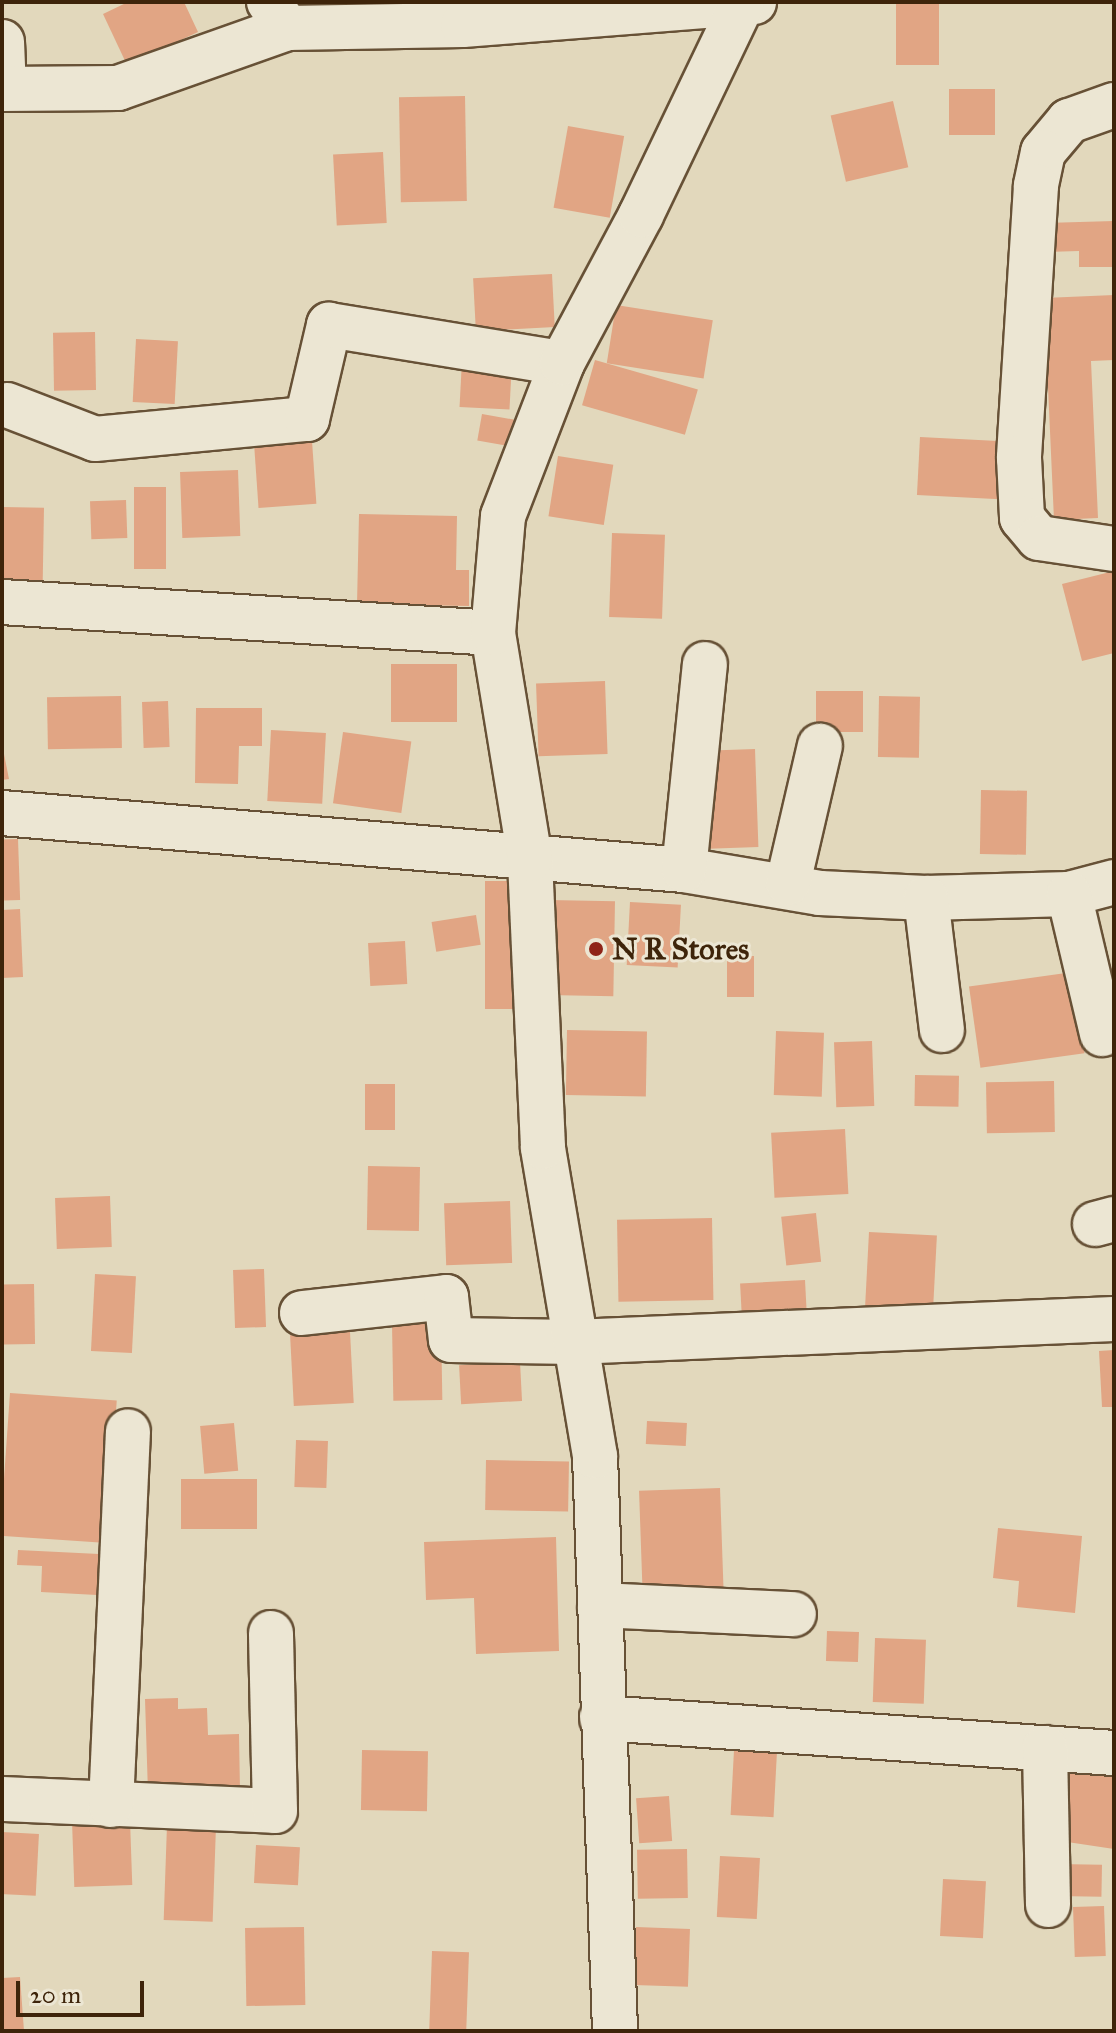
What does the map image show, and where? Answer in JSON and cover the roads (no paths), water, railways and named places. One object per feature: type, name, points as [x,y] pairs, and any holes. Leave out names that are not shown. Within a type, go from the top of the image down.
[{"type":"street","points":[[2,42],[3,89],[118,88],[278,15],[462,14],[748,4],[562,363],[503,516],[493,633],[530,859],[543,1147],[595,1456],[615,2031]]},
{"type":"street","points":[[1113,543],[1039,538],[1022,518],[1019,458],[1036,186],[1043,152],[1069,121],[1114,105]]},
{"type":"street","points":[[7,405],[95,439],[307,419],[329,325],[562,363]]},
{"type":"street","points":[[2,602],[493,633]]},
{"type":"street","points":[[684,870],[705,664]]},
{"type":"street","points":[[788,883],[820,746]]},
{"type":"street","points":[[2,813],[684,870],[788,883],[820,893],[926,898],[1069,894],[1114,882]]},
{"type":"street","points":[[1069,894],[1102,1034]]},
{"type":"street","points":[[926,898],[942,1030]]},
{"type":"street","points":[[302,1313],[446,1297],[451,1340],[574,1342],[1114,1319]]},
{"type":"street","points":[[111,1805],[128,1431]]},
{"type":"street","points":[[600,1605],[794,1614]]},
{"type":"street","points":[[2,1799],[275,1811],[271,1633]]},
{"type":"street","points":[[602,1718],[1114,1753]]},
{"type":"street","points":[[1045,1748],[1048,1905]]},
{"type":"place","name":"N R Stores","points":[[596,949]]}]
